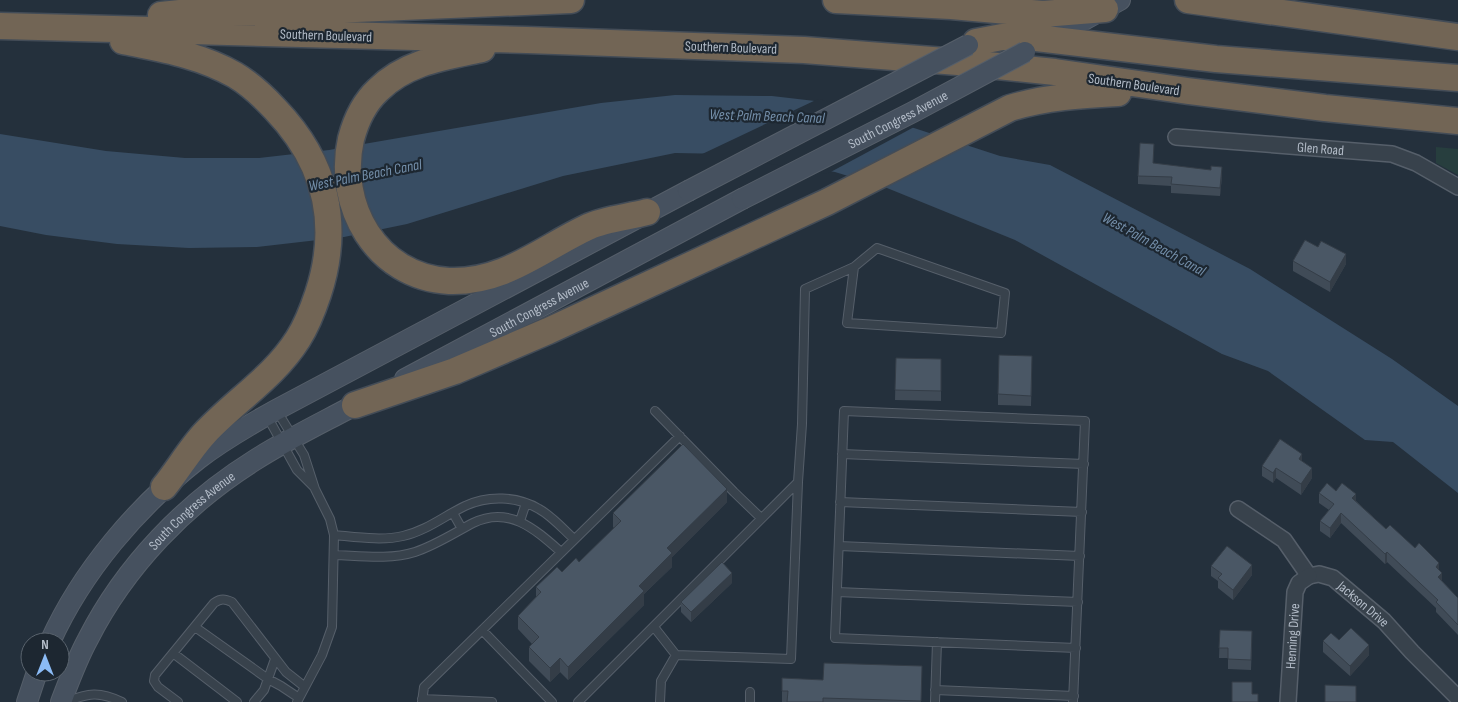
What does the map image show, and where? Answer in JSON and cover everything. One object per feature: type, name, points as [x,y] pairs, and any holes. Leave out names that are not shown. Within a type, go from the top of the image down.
[{"type":"highway","points":[[53,27],[180,13],[294,11],[571,0]]},
{"type":"highway","points":[[836,0],[951,6],[1027,14],[1061,14],[1111,5]]},
{"type":"highway","points":[[1188,0],[1458,37]]},
{"type":"highway","name":"Southern Boulevard","points":[[0,26],[527,40],[795,50],[910,58],[1045,71],[1325,108],[1458,121]]},
{"type":"highway","points":[[53,27],[187,55],[205,60],[237,76],[279,112],[311,156],[322,186],[329,238],[326,260],[315,304],[300,336],[292,350],[268,376],[205,433],[164,488]]},
{"type":"highway","points":[[972,44],[1015,37],[1216,59],[1458,78]]},
{"type":"highway","points":[[527,40],[432,60],[408,68],[387,81],[370,99],[358,118],[353,131],[347,159],[350,192],[362,225],[380,250],[396,263],[422,275],[446,280],[479,280],[505,271],[590,226],[646,212]]},
{"type":"highway","points":[[355,405],[455,371],[548,331],[842,194],[1005,110],[1044,99],[1081,95],[1188,91]]},
{"type":"main road","points":[[55,632],[65,613],[103,556],[132,521],[164,488],[218,445],[271,413],[646,212],[972,44],[1051,0]]},
{"type":"main road","name":"South Congress Avenue","points":[[63,702],[88,639],[98,620],[124,582],[152,546],[183,514],[236,472],[288,440],[742,200],[913,112],[1111,5]]},
{"type":"main road","points":[[27,702],[34,682]]},
{"type":"street","name":"Glen Road","points":[[1176,137],[1392,154],[1416,163],[1458,187]]},
{"type":"street","points":[[1238,509],[1284,540],[1308,576]]},
{"type":"street","name":"Jackson Drive","points":[[1308,576],[1319,574],[1333,578],[1384,621],[1458,698]]},
{"type":"street","name":"Henning Drive","points":[[1288,702],[1295,592],[1299,583],[1308,576]]},
{"type":"lane","points":[[654,627],[676,655],[791,659],[802,424],[805,289],[854,267],[877,248],[1005,292],[1001,333],[847,323],[854,267]]},
{"type":"lane","points":[[935,690],[1073,699],[1076,648],[1086,421],[844,410],[835,638],[1076,648]]},
{"type":"lane","points":[[655,411],[761,518]]},
{"type":"lane","points":[[195,627],[268,679],[281,686],[298,700],[322,655],[332,626],[334,536],[326,509],[315,489],[304,455],[288,440],[271,413]]},
{"type":"lane","points":[[271,413],[288,440],[297,470],[315,489]]},
{"type":"lane","points":[[492,702],[422,701],[424,687],[680,436]]},
{"type":"lane","points":[[842,454],[1084,464]]},
{"type":"lane","points":[[578,702],[798,482]]},
{"type":"lane","points":[[334,536],[401,537],[417,532],[482,500],[497,498],[526,503],[540,509],[574,539]]},
{"type":"lane","points":[[840,502],[1082,512]]},
{"type":"lane","points":[[520,521],[526,503]]},
{"type":"lane","points":[[453,513],[462,529]]},
{"type":"lane","points":[[335,555],[398,556],[432,546],[476,522],[491,517],[504,517],[520,521],[538,532],[561,552]]},
{"type":"lane","points":[[839,546],[1080,556]]},
{"type":"lane","points":[[836,592],[1078,602]]},
{"type":"lane","points":[[178,702],[158,687],[154,681],[155,675],[214,603],[225,599],[232,602],[291,678],[305,687]]},
{"type":"lane","points":[[482,630],[552,702]]},
{"type":"lane","points":[[934,702],[937,642]]},
{"type":"lane","points":[[173,653],[237,702]]},
{"type":"lane","points":[[660,702],[661,681],[676,655]]},
{"type":"lane","points":[[254,702],[264,690],[275,659]]},
{"type":"lane","points":[[750,692],[750,702]]},
{"type":"lane","points":[[63,702],[92,694],[103,694],[122,702]]},
{"type":"green space","points":[[1436,147],[1458,149],[1458,175],[1436,163]]},
{"type":"water","name":"West Palm Beach Canal","points":[[675,95],[772,96],[815,101],[871,114],[1000,156],[1050,165],[1250,269],[1392,359],[1458,406],[1458,493],[1393,442],[1365,440],[1268,371],[1222,354],[1015,240],[887,188],[835,172],[729,154],[675,153],[563,176],[407,224],[344,237],[257,247],[189,248],[117,244],[46,235],[0,226],[0,134],[106,151],[185,158],[259,158],[329,150],[601,103]]},
{"type":"pier","points":[[818,99],[872,111],[916,126],[827,174],[728,156],[698,156]]},
{"type":"building","points":[[1140,143],[1154,144],[1153,163],[1211,170],[1211,166],[1222,167],[1220,188],[1171,184],[1172,177],[1138,176]]},
{"type":"building","points":[[1305,240],[1318,247],[1321,241],[1346,254],[1330,282],[1293,261]]},
{"type":"building","points":[[999,355],[1032,356],[1031,396],[998,394]]},
{"type":"building","points":[[896,358],[941,359],[941,391],[895,390]]},
{"type":"building","points":[[1280,439],[1302,454],[1299,459],[1312,468],[1301,484],[1276,468],[1273,473],[1262,466]]},
{"type":"building","points":[[683,444],[727,489],[667,548],[672,553],[639,586],[644,591],[568,667],[560,658],[550,668],[529,647],[539,637],[518,616],[541,592],[536,587],[557,567],[562,572],[576,558],[579,562],[621,521],[613,513]]},
{"type":"building","points":[[1327,483],[1336,491],[1342,483],[1356,494],[1352,498],[1386,529],[1390,525],[1415,548],[1419,543],[1439,563],[1436,567],[1442,573],[1438,577],[1458,598],[1458,625],[1436,602],[1438,600],[1387,552],[1385,554],[1341,513],[1330,528],[1320,521],[1334,504],[1319,493]]},
{"type":"building","points":[[1227,546],[1252,565],[1233,590],[1218,578],[1222,574],[1211,566]]},
{"type":"building","points":[[722,562],[732,573],[691,612],[681,602]]},
{"type":"building","points":[[1351,628],[1369,645],[1350,666],[1323,641],[1331,633],[1339,640]]},
{"type":"building","points":[[1220,630],[1252,631],[1251,660],[1228,659],[1228,648],[1219,648]]},
{"type":"building","points":[[824,663],[922,666],[921,701],[823,698],[823,702],[787,702],[788,691],[782,691],[782,678],[823,680]]},
{"type":"building","points":[[1232,682],[1252,682],[1252,694],[1258,694],[1258,702],[1232,702]]},
{"type":"building","points":[[1325,685],[1356,686],[1356,702],[1325,702]]}]
